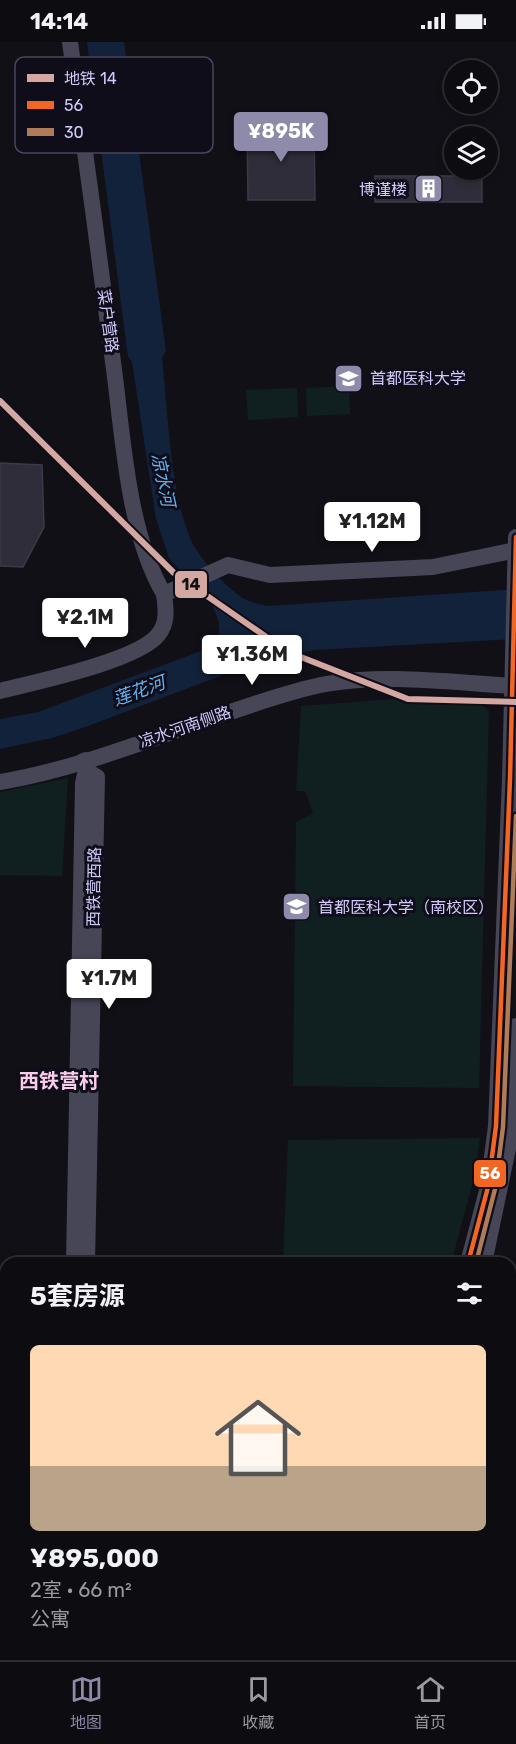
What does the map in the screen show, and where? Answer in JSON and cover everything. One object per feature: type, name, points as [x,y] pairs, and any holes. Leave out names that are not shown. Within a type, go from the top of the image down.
[{"type":"street","name":"菜户营路","points":[[70,42],[72,57]]},
{"type":"street","name":"菜户营路","points":[[85,153],[124,447],[142,546],[150,570],[168,593]]},
{"type":"street","points":[[470,1257],[488,1187],[496,1126],[513,681],[516,537]]},
{"type":"street","points":[[0,691],[127,654],[150,643],[160,632],[167,613],[168,593],[228,565],[270,575],[433,567],[516,550]]},
{"type":"street","name":"凉水河南侧路","points":[[0,782],[28,778],[85,764],[288,693],[327,684],[377,680],[513,681]]},
{"type":"street","name":"西铁营西路","points":[[74,1257],[85,764]]},
{"type":"street","name":"西铁营西路","points":[[85,764],[97,777],[87,1257]]},
{"type":"street","points":[[485,1257],[511,1134],[516,1026]]},
{"type":"shaded area","points":[[349,386],[350,414],[307,416],[306,388]]},
{"type":"shaded area","points":[[297,388],[298,417],[248,420],[246,390]]},
{"type":"shaded area","points":[[408,698],[477,703],[489,710],[479,1088],[293,1086],[296,822],[313,813],[305,791],[296,791],[301,706]]},
{"type":"shaded area","points":[[68,778],[62,876],[0,875],[0,792]]},
{"type":"shaded area","points":[[480,1138],[474,1178],[453,1257],[283,1257],[288,1140]]},
{"type":"water","points":[[87,42],[124,42],[126,57],[89,57]]},
{"type":"water","points":[[101,153],[139,153],[166,351],[162,358],[174,475],[178,499],[191,540],[207,564],[239,596],[268,606],[516,589],[516,639],[314,650],[257,662],[88,726],[52,738],[0,749],[0,719],[38,712],[209,648],[219,634],[219,622],[213,607],[169,558],[156,519],[132,362],[128,357]]},
{"type":"building","points":[[247,127],[314,127],[315,200],[248,200]]},
{"type":"building","name":"博谨楼","points":[[375,176],[444,176],[444,180],[482,180],[482,202],[375,202]]},
{"type":"building","points":[[0,463],[42,465],[44,527],[23,567],[0,566]]},
{"type":"metro line","name":"14","points":[[0,401],[174,573],[288,652],[408,699],[516,702]]},
{"type":"transit line","name":"56","points":[[470,1257],[488,1187],[496,1126],[510,779],[516,537]]},
{"type":"transit line","name":"30","points":[[478,1257],[495,1189],[503,1127],[516,816]]},
{"type":"place","name":"博谨楼","points":[[428,189]]},
{"type":"place","name":"首都医科大学","points":[[349,378]]},
{"type":"place","name":"首都医科大学（南校区）","points":[[297,907]]},
{"type":"district","name":"西铁营村","points":[[59,1081]]},
{"type":"water label","name":"凉水河","points":[[163,480]]},
{"type":"water label","name":"莲花河","points":[[139,691]]}]
